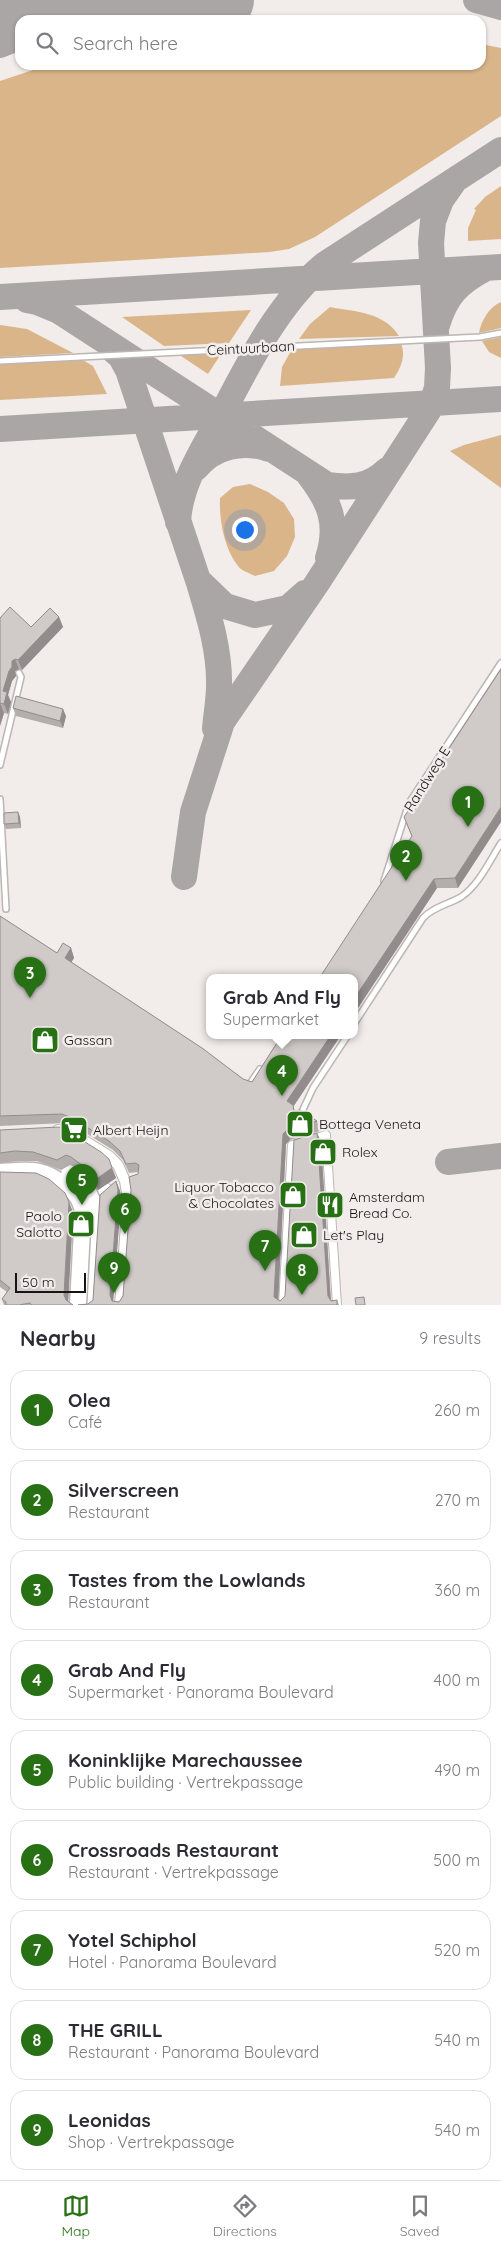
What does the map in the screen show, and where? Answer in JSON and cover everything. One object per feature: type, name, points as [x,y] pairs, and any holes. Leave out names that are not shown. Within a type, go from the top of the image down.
[{"type":"main road","points":[[0,1163],[46,1162],[63,1171],[87,1189],[94,1205],[88,1305]]},
{"type":"main road","points":[[0,1172],[42,1171],[55,1177],[80,1200],[83,1211],[78,1305]]},
{"type":"street","points":[[49,1130],[72,1133],[109,1156],[118,1165],[125,1181],[128,1199],[120,1305]]},
{"type":"street","points":[[283,1305],[292,1145],[326,1135],[336,1305]]},
{"type":"street","points":[[87,1189],[107,1189],[125,1181],[137,1179]]},
{"type":"street","points":[[94,1205],[107,1189]]},
{"type":"lane","name":"Ceintuurbaan","points":[[0,361],[480,337],[501,332]]},
{"type":"lane","name":"Randweg E","points":[[382,884],[386,878],[409,804],[501,663]]},
{"type":"lane","points":[[0,765],[21,677],[19,673]]},
{"type":"lane","points":[[0,799],[6,909]]},
{"type":"lane","points":[[358,1018],[420,918],[461,897],[469,890],[501,842]]},
{"type":"lane","points":[[300,1117],[313,1088],[345,1039]]},
{"type":"lane","points":[[249,1085],[263,1065]]},
{"type":"shaded area","points":[[486,45],[501,48],[501,116],[315,237],[289,249],[270,252],[0,268],[0,81],[33,70],[486,70]]},
{"type":"shaded area","points":[[501,186],[501,239],[468,241],[468,228],[476,210],[474,209],[485,197]]},
{"type":"shaded area","points":[[501,302],[501,328],[479,333],[486,315]]},
{"type":"shaded area","points":[[330,307],[369,314],[386,322],[399,336],[299,339],[310,324]]},
{"type":"shaded area","points":[[251,310],[229,343],[164,346],[122,317]]},
{"type":"shaded area","points":[[0,325],[27,329],[73,353],[0,357]]},
{"type":"shaded area","points":[[501,337],[501,358],[489,352],[482,341]]},
{"type":"shaded area","points":[[401,343],[402,362],[394,378],[280,386],[282,367],[292,349]]},
{"type":"shaded area","points":[[223,351],[208,374],[178,354]]},
{"type":"shaded area","points":[[81,359],[93,366],[107,394],[0,400],[0,364]]},
{"type":"shaded area","points":[[501,435],[501,488],[450,451],[464,445]]},
{"type":"shaded area","points":[[250,484],[268,492],[284,503],[294,519],[295,537],[287,556],[274,571],[255,576],[239,568],[229,551],[223,534],[220,506],[220,498],[233,487]]},
{"type":"building","points":[[10,607],[31,627],[50,608],[59,617],[18,660],[12,661],[12,667],[3,691],[7,692],[4,704],[0,703],[0,618]]},
{"type":"building","points":[[501,669],[501,807],[455,878],[434,879],[358,993],[358,974],[322,974],[412,836],[404,817]]},
{"type":"building","points":[[16,696],[63,709],[60,721],[13,708]]},
{"type":"building","points":[[18,812],[19,823],[4,824],[4,813]]},
{"type":"building","points":[[0,916],[57,953],[63,943],[71,948],[65,958],[202,1048],[243,1079],[252,1082],[279,1039],[328,1039],[287,1101],[293,1105],[294,1111],[300,1110],[317,1121],[287,1130],[283,1134],[274,1297],[280,1301],[285,1296],[294,1140],[317,1133],[328,1296],[331,1301],[337,1300],[337,1305],[78,1305],[88,1304],[93,1300],[100,1195],[116,1181],[118,1190],[110,1295],[112,1301],[119,1302],[123,1296],[131,1190],[129,1177],[138,1174],[139,1165],[135,1163],[126,1164],[120,1151],[109,1141],[72,1118],[62,1114],[0,1116]]},
{"type":"building","points":[[59,1127],[101,1152],[109,1159],[112,1168],[95,1180],[90,1171],[66,1155],[57,1160],[33,1152],[15,1151],[0,1153],[0,1130]]},
{"type":"building","points":[[0,1172],[36,1173],[49,1179],[65,1193],[69,1202],[64,1295],[66,1300],[73,1305],[32,1305],[30,1303],[6,1305],[6,1302],[2,1299],[10,1288],[0,1280]]},
{"type":"building","points":[[364,1297],[365,1305],[356,1305],[355,1298]]},
{"type":"taxiway","points":[[476,0],[501,7]]},
{"type":"taxiway","points":[[94,15],[184,2]]},
{"type":"taxiway","points":[[0,45],[15,39]]},
{"type":"taxiway","points":[[178,522],[183,494],[193,467],[254,355],[279,315],[293,297],[324,265],[501,150]]},
{"type":"taxiway","points":[[184,877],[193,812],[222,722],[317,583],[430,408],[437,388],[438,368],[431,243],[433,221],[441,200],[455,180]]},
{"type":"taxiway","points":[[0,297],[501,267]]},
{"type":"taxiway","points":[[437,325],[454,291],[468,279],[486,268]]},
{"type":"taxiway","points":[[27,300],[59,311],[327,485],[359,485],[373,480],[387,470]]},
{"type":"taxiway","points":[[114,351],[121,357],[128,370],[198,580],[225,606],[255,615],[288,608],[305,593]]},
{"type":"taxiway","points":[[0,429],[501,399]]},
{"type":"taxiway","points":[[196,468],[211,454],[230,447],[249,445],[269,449]]},
{"type":"taxiway","points":[[309,475],[327,504],[330,514],[333,534],[328,558]]},
{"type":"taxiway","points":[[199,583],[210,621],[218,660],[219,691],[215,729]]},
{"type":"taxiway","points":[[448,1162],[501,1156]]},
{"type":"runway","points":[[0,12],[222,0]]},
{"type":"place","name":"Olea","points":[[468,827]]},
{"type":"place","name":"Silverscreen","points":[[406,881]]},
{"type":"place","name":"Tastes from the Lowlands","points":[[30,998]]},
{"type":"place","name":"Gassan","points":[[45,1040]]},
{"type":"place","name":"Grab And Fly","points":[[282,1096]]},
{"type":"place","name":"Bottega Veneta","points":[[300,1124]]},
{"type":"place","name":"Albert Heijn","points":[[74,1130]]},
{"type":"place","name":"Rolex","points":[[323,1152]]},
{"type":"place","name":"Liquor Tobacco & Chocolates","points":[[293,1195]]},
{"type":"place","name":"Koninklijke Marechaussee","points":[[82,1205]]},
{"type":"place","name":"Amsterdam Bread Co.","points":[[330,1205]]},
{"type":"place","name":"Paolo Salotto","points":[[81,1224]]},
{"type":"place","name":"Crossroads Restaurant","points":[[125,1234]]},
{"type":"place","name":"Let's Play","points":[[304,1235]]},
{"type":"place","name":"Yotel Schiphol","points":[[265,1271]]},
{"type":"place","name":"Leonidas","points":[[114,1293]]},
{"type":"place","name":"THE GRILL","points":[[302,1295]]}]
